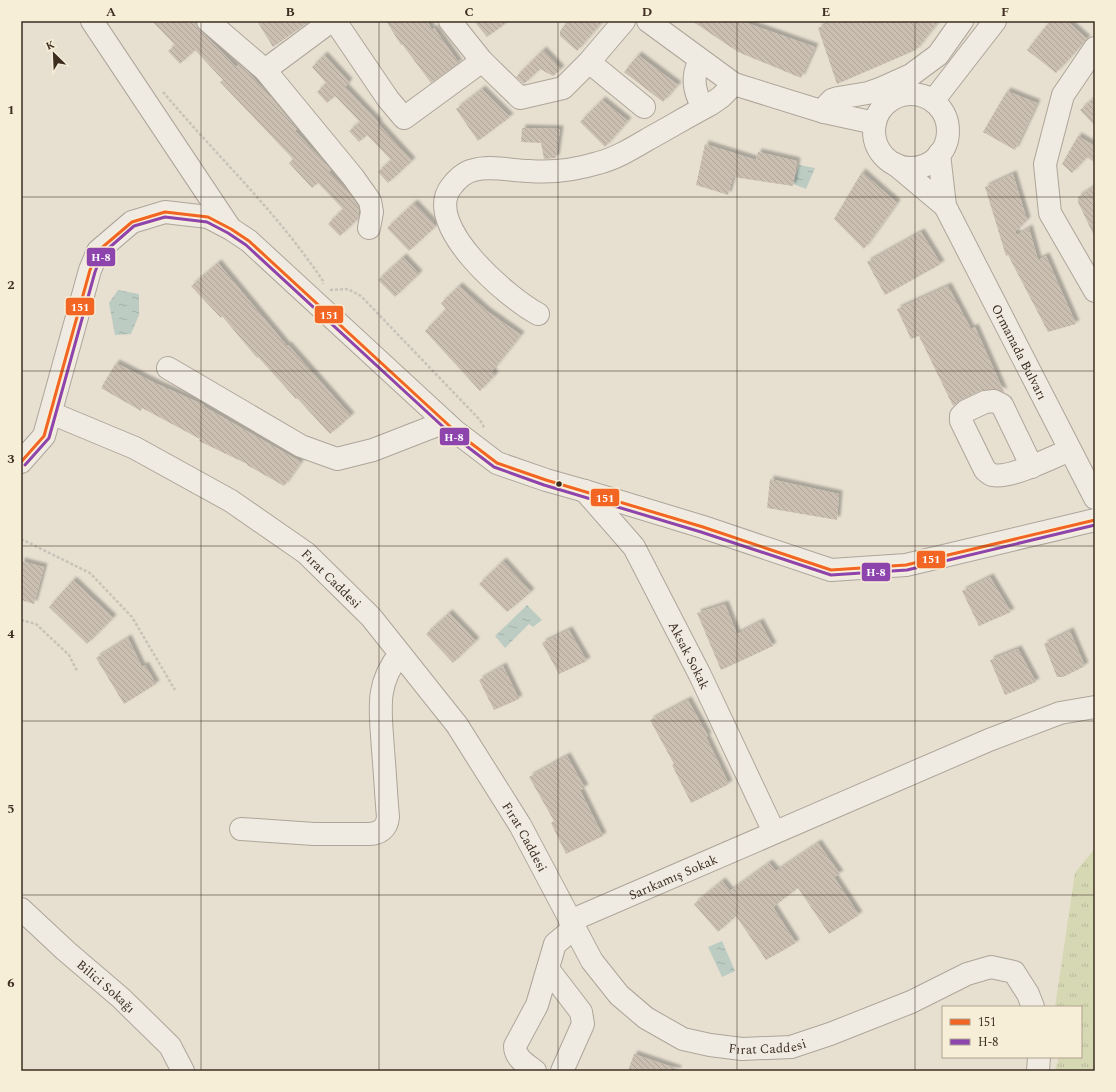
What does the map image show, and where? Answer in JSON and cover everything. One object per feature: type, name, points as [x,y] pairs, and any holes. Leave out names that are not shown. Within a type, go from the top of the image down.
[{"type":"street","points":[[92,21],[231,229]]},
{"type":"street","points":[[208,21],[265,70],[353,177],[370,201],[372,212],[369,228]]},
{"type":"street","points":[[265,70],[331,21]]},
{"type":"street","points":[[335,21],[388,99],[404,118],[482,61]]},
{"type":"street","points":[[450,21],[482,61],[520,98],[563,88],[589,62],[624,21]]},
{"type":"street","points":[[648,21],[734,84],[824,112],[875,123]]},
{"type":"street","points":[[824,112],[832,100],[868,93],[897,82],[916,72],[938,55],[962,21]]},
{"type":"street","points":[[932,101],[995,21]]},
{"type":"street","points":[[1095,48],[1063,95],[1045,164],[1050,213],[1095,291]]},
{"type":"street","points":[[938,55],[956,71]]},
{"type":"street","points":[[700,60],[695,71],[694,86],[703,108]]},
{"type":"street","points":[[589,62],[644,107]]},
{"type":"street","points":[[538,314],[515,300],[473,260],[462,246],[449,224],[445,214],[445,198],[448,190],[458,178],[475,169],[485,168],[545,172],[578,169],[598,163],[618,156],[703,108],[721,97],[734,84]]},
{"type":"street","points":[[910,94],[922,96],[932,101],[941,110],[946,120],[948,132],[945,144],[939,154],[930,162],[920,166],[908,168],[895,164],[885,157],[878,148],[874,136],[875,123],[879,112],[887,102],[898,96],[910,94]]},
{"type":"street","name":"Ormanada Bulvarı","points":[[939,154],[944,206],[1095,498]]},
{"type":"street","name":"Ormanada Bulvarı","points":[[895,164],[944,206]]},
{"type":"street","points":[[21,462],[44,436],[90,270],[98,251],[132,222],[165,212],[208,218],[231,229],[249,241],[319,296],[455,432],[497,463],[546,480],[703,527],[831,570],[906,565],[1095,520]]},
{"type":"street","points":[[168,368],[301,446],[337,459],[373,450],[445,422]]},
{"type":"street","name":"Fırat Caddesi","points":[[51,413],[135,448],[231,500],[306,553],[371,617],[461,732],[520,825],[592,961],[619,995],[646,1018],[683,1039],[710,1045],[742,1049],[792,1047],[830,1034],[911,1002],[967,974],[991,967],[1014,972],[1028,994],[1033,1006]]},
{"type":"street","points":[[1032,467],[1070,450]]},
{"type":"street","name":"Aksak Sokak","points":[[585,491],[634,547],[700,675],[774,832]]},
{"type":"street","points":[[241,829],[314,834],[374,834],[386,826],[388,817],[380,720],[380,698],[385,677],[400,654]]},
{"type":"street","name":"Sarıkamış Sokak","points":[[535,1071],[518,1057],[515,1051],[515,1046],[537,1006],[555,944],[572,925],[774,832],[989,740],[1060,713],[1095,707]]},
{"type":"street","name":"Bilici Sokağı","points":[[21,909],[66,951],[121,998],[170,1046],[183,1071]]},
{"type":"street","points":[[548,969],[580,1012],[583,1024],[562,1071]]},
{"type":"street","points":[[1038,1071],[1039,1058]]},
{"type":"path","points":[[162,90],[304,254],[322,281],[319,296],[348,289],[361,296],[480,420],[487,432]]},
{"type":"path","points":[[21,539],[90,573],[132,617],[175,690]]},
{"type":"path","points":[[21,620],[36,624],[69,655],[77,671]]},
{"type":"green space","points":[[1095,848],[1095,1071],[1055,1071],[1059,1058],[1082,1058],[1082,1006],[1055,1006],[1075,873]]},
{"type":"water","points":[[799,165],[815,168],[806,189],[793,184]]},
{"type":"water","points":[[118,290],[139,294],[139,315],[131,334],[115,335],[109,303]]},
{"type":"water","points":[[527,605],[542,620],[533,627],[529,624],[505,648],[495,636]]},
{"type":"water","points":[[722,941],[735,971],[722,977],[708,947]]},
{"type":"building","points":[[152,21],[194,21],[200,30],[236,67],[239,64],[246,70],[297,129],[295,131],[327,165],[331,170],[329,172],[351,195],[358,206],[358,219],[340,236],[328,224],[343,209],[318,183],[312,188],[289,163],[293,159],[220,82],[223,80],[195,50],[180,64],[168,51],[175,45]]},
{"type":"building","points":[[257,21],[310,21],[273,47]]},
{"type":"building","points":[[386,21],[427,21],[432,30],[434,28],[459,63],[431,83],[402,44],[401,45]]},
{"type":"building","points":[[474,21],[509,21],[487,37]]},
{"type":"building","points":[[568,21],[603,21],[577,51],[560,36],[560,31]]},
{"type":"building","points":[[692,21],[741,21],[815,47],[801,78],[738,52]]},
{"type":"building","points":[[834,21],[939,21],[916,50],[837,84],[818,28]]},
{"type":"building","points":[[1050,21],[1067,21],[1087,39],[1056,73],[1027,50]]},
{"type":"building","points":[[543,50],[561,69],[553,76],[540,69],[524,84],[516,77]]},
{"type":"building","points":[[324,55],[349,82],[345,87],[412,161],[388,183],[378,172],[391,160],[367,135],[359,142],[349,131],[360,122],[335,96],[327,103],[317,92],[326,83],[312,67]]},
{"type":"building","points":[[638,55],[678,85],[663,102],[624,72]]},
{"type":"building","points":[[482,89],[510,117],[478,141],[456,109]]},
{"type":"building","points":[[1007,91],[1037,103],[1015,150],[983,132]]},
{"type":"building","points":[[1095,97],[1095,126],[1080,110]]},
{"type":"building","points":[[602,100],[628,121],[605,147],[580,122]]},
{"type":"building","points":[[522,128],[560,129],[556,158],[544,159],[541,143],[521,142]]},
{"type":"building","points":[[1078,136],[1095,146],[1095,163],[1087,157],[1072,173],[1062,164]]},
{"type":"building","points":[[705,144],[756,160],[758,152],[797,161],[793,186],[733,177],[728,195],[696,185]]},
{"type":"building","points":[[862,172],[897,203],[864,249],[834,219]]},
{"type":"building","points":[[1013,174],[1027,220],[1015,232],[1017,235],[1029,228],[1038,260],[1046,256],[1076,324],[1048,332],[1008,255],[1006,256],[985,187]]},
{"type":"building","points":[[1095,186],[1095,238],[1078,202],[1078,197]]},
{"type":"building","points":[[414,203],[436,226],[409,251],[387,228]]},
{"type":"building","points":[[921,232],[941,264],[885,295],[867,262]]},
{"type":"building","points":[[403,257],[419,274],[395,297],[378,280]]},
{"type":"building","points":[[218,263],[287,346],[288,345],[351,416],[330,434],[258,357],[257,358],[222,316],[221,318],[191,286]]},
{"type":"building","points":[[459,286],[487,311],[521,335],[492,371],[495,375],[480,391],[425,331],[446,309],[441,303]]},
{"type":"building","points":[[948,286],[971,329],[975,327],[1004,392],[993,389],[980,391],[961,400],[953,406],[919,336],[911,339],[897,309]]},
{"type":"building","points":[[116,363],[155,383],[204,405],[203,406],[301,462],[284,486],[247,464],[199,441],[200,439],[142,408],[141,411],[101,388]]},
{"type":"building","points":[[770,479],[839,494],[837,520],[767,508]]},
{"type":"building","points":[[21,561],[44,567],[34,604],[21,600]]},
{"type":"building","points":[[503,561],[531,592],[507,612],[479,584]]},
{"type":"building","points":[[990,577],[1011,612],[979,626],[962,591]]},
{"type":"building","points":[[73,580],[113,618],[87,644],[49,607]]},
{"type":"building","points":[[725,604],[737,634],[760,622],[773,646],[721,670],[697,613]]},
{"type":"building","points":[[449,613],[476,641],[453,663],[426,634]]},
{"type":"building","points":[[569,630],[587,661],[559,674],[542,643]]},
{"type":"building","points":[[1070,631],[1085,666],[1063,677],[1057,677],[1044,644]]},
{"type":"building","points":[[128,638],[142,667],[145,665],[156,684],[124,704],[96,658]]},
{"type":"building","points":[[1018,649],[1036,682],[1005,695],[990,660]]},
{"type":"building","points":[[503,666],[519,699],[494,710],[479,680]]},
{"type":"building","points":[[688,700],[708,736],[706,737],[729,784],[691,803],[672,765],[674,764],[650,720]]},
{"type":"building","points":[[567,756],[585,788],[580,790],[603,836],[566,854],[551,823],[554,821],[529,777]]},
{"type":"building","points":[[818,843],[840,874],[834,877],[859,915],[829,934],[798,888],[773,907],[796,943],[766,960],[736,916],[718,932],[694,904],[722,881],[730,891],[769,863],[776,871]]},
{"type":"building","points":[[634,1054],[678,1069],[678,1071],[628,1071]]},
{"type":"transit line","name":"151","points":[[21,462],[44,436],[90,270],[98,251],[132,222],[165,212],[208,217],[231,229],[249,241],[455,431],[497,463],[546,480],[703,527],[831,570],[906,565],[1095,520]]},
{"type":"transit line","name":"H-8","points":[[25,465],[49,438],[95,272],[102,254],[134,226],[165,217],[207,222],[246,245],[452,435],[494,467],[544,485],[701,532],[831,575],[907,570],[1095,525]]}]
